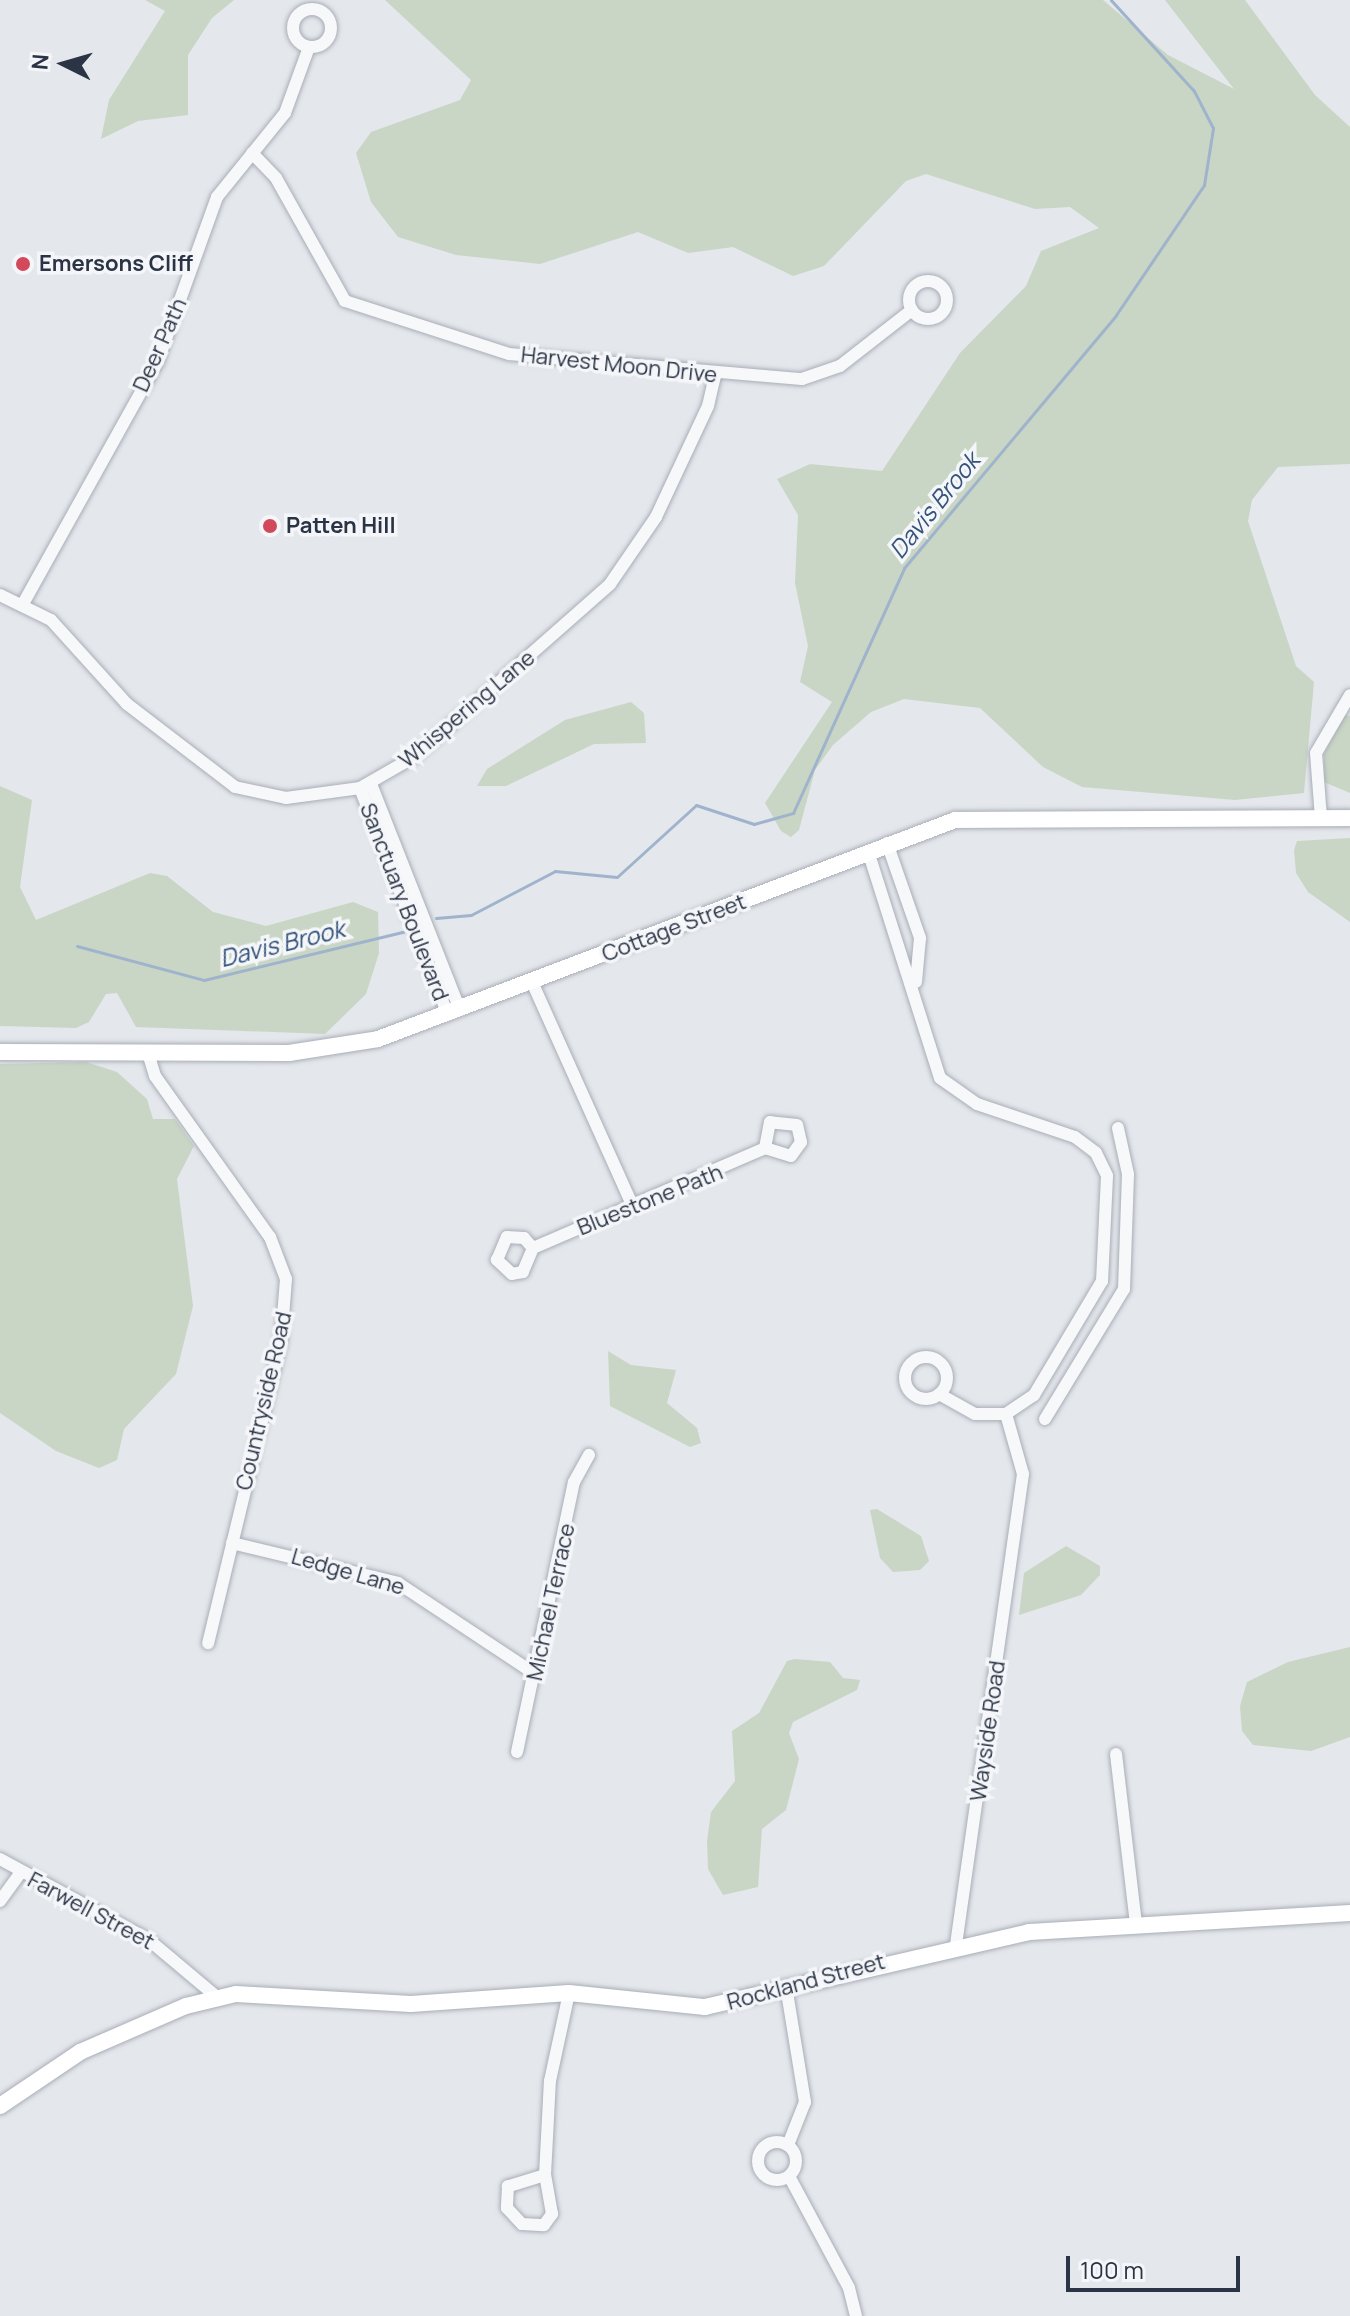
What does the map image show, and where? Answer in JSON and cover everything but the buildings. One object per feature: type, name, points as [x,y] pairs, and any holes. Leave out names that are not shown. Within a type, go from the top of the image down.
[{"type":"street","name":"Deer Path","points":[[24,602],[158,361],[217,197],[285,113],[309,47]]},
{"type":"street","name":"Harvest Moon Drive","points":[[252,153],[276,178],[329,283],[355,308],[524,357],[715,375],[815,376],[912,310]]},
{"type":"street","name":"Whispering Lane","points":[[0,595],[24,602],[64,632],[138,714],[235,787],[286,798],[366,786],[414,757],[622,569],[656,517],[715,375]]},
{"type":"street","points":[[1321,818],[1316,753],[1350,695]]},
{"type":"street","name":"Sanctuary Boulevard","points":[[366,786],[454,1013]]},
{"type":"street","name":"Cottage Street","points":[[0,1052],[313,1052],[454,1013],[887,843],[971,818],[1350,818]]},
{"type":"street","points":[[887,843],[920,938],[916,988]]},
{"type":"street","points":[[868,851],[916,988],[940,1078],[957,1094],[1054,1125],[1102,1165],[1125,1161]]},
{"type":"street","points":[[532,982],[633,1207]]},
{"type":"street","name":"Countryside Road","points":[[148,1053],[155,1076],[270,1237],[286,1279],[281,1342],[208,1643]]},
{"type":"street","points":[[1045,1419],[1124,1289],[1125,1161],[1118,1128]]},
{"type":"street","name":"Bluestone Path","points":[[533,1248],[765,1148]]},
{"type":"street","points":[[939,1394],[975,1414],[1006,1414],[1034,1395],[1102,1281],[1102,1165]]},
{"type":"street","points":[[1102,1281],[1124,1289]]},
{"type":"street","points":[[1058,1357],[1077,1370]]},
{"type":"street","name":"Wayside Road","points":[[956,1944],[1017,1518],[1021,1446],[1006,1414]]},
{"type":"street","name":"Michael Terrace","points":[[517,1752],[574,1482],[589,1455]]},
{"type":"street","name":"Ledge Lane","points":[[232,1543],[398,1583],[535,1674]]},
{"type":"street","points":[[1116,1754],[1136,1923]]},
{"type":"street","name":"Farwell Street","points":[[0,1859],[20,1873],[142,1935],[203,1978],[217,1997]]},
{"type":"street","points":[[0,1901],[20,1873]]},
{"type":"street","name":"Rockland Street","points":[[0,2106],[80,2052],[217,1997],[395,2004],[569,1993],[684,2008],[731,2003],[786,1986],[956,1944],[1136,1923],[1350,1913]]},
{"type":"street","points":[[786,1986],[805,2102],[788,2145],[796,2163],[789,2176]]},
{"type":"street","points":[[545,2175],[508,2186],[507,2208],[522,2224],[550,2221],[545,2175],[552,2067],[569,1993]]},
{"type":"street","points":[[788,2145],[769,2143],[758,2159],[770,2179],[789,2176]]},
{"type":"street","points":[[789,2176],[849,2288],[856,2316]]},
{"type":"green space","points":[[145,0],[234,0],[212,18],[188,55],[188,115],[138,121],[101,139],[109,100],[165,11]]},
{"type":"green space","points":[[385,0],[1103,0],[1168,55],[1234,89],[1165,0],[1245,0],[1315,95],[1350,127],[1350,464],[1278,467],[1252,500],[1248,521],[1296,666],[1314,682],[1304,793],[1235,800],[1082,787],[1043,767],[980,708],[904,699],[871,712],[833,745],[815,770],[799,830],[791,837],[781,831],[765,803],[832,702],[800,682],[808,646],[795,583],[798,515],[777,479],[810,464],[882,471],[960,353],[1026,286],[1041,251],[1099,228],[1070,207],[1035,209],[926,174],[906,181],[824,266],[793,276],[733,247],[688,253],[638,232],[540,264],[456,255],[398,237],[371,202],[356,153],[371,132],[460,100],[471,80]]},
{"type":"green space","points":[[631,702],[644,713],[646,743],[594,744],[506,786],[477,786],[487,769],[565,720]]},
{"type":"green space","points":[[1344,715],[1350,716],[1350,793],[1324,782],[1324,754]]},
{"type":"green space","points":[[0,786],[32,800],[20,887],[36,920],[150,873],[167,876],[213,912],[266,926],[353,902],[378,912],[379,953],[366,994],[325,1034],[136,1027],[117,993],[106,994],[89,1022],[76,1028],[0,1026]]},
{"type":"green space","points":[[1350,838],[1350,922],[1308,892],[1296,873],[1294,850],[1297,841]]},
{"type":"green space","points":[[86,1062],[117,1072],[147,1099],[153,1119],[175,1119],[194,1146],[177,1179],[193,1306],[176,1374],[124,1429],[117,1460],[99,1468],[56,1451],[0,1413],[0,1064]]},
{"type":"green space","points":[[608,1351],[631,1365],[676,1370],[667,1403],[697,1428],[701,1443],[690,1447],[610,1406]]},
{"type":"green space","points":[[877,1509],[921,1536],[929,1561],[920,1570],[893,1572],[880,1558],[870,1510]]},
{"type":"green space","points":[[1066,1546],[1100,1566],[1100,1575],[1081,1595],[1019,1615],[1024,1573]]},
{"type":"green space","points":[[1350,1647],[1350,1737],[1311,1751],[1253,1745],[1242,1731],[1240,1706],[1247,1682],[1288,1662]]},
{"type":"green space","points":[[787,1661],[830,1662],[843,1678],[860,1680],[857,1690],[793,1722],[789,1733],[799,1759],[786,1810],[762,1829],[758,1887],[723,1895],[708,1869],[707,1841],[711,1812],[735,1781],[732,1731],[759,1713]]},
{"type":"waterway","name":"Davis Brook","points":[[436,918],[471,915],[555,871],[617,877],[696,805],[754,824],[793,813],[904,568],[1116,315],[1204,185],[1213,128],[1194,91],[1111,0]]},
{"type":"waterway","name":"Davis Brook","points":[[77,946],[204,980],[403,932]]},
{"type":"place","name":"Emersons Cliff","points":[[23,264]]},
{"type":"place","name":"Patten Hill","points":[[270,526]]}]
